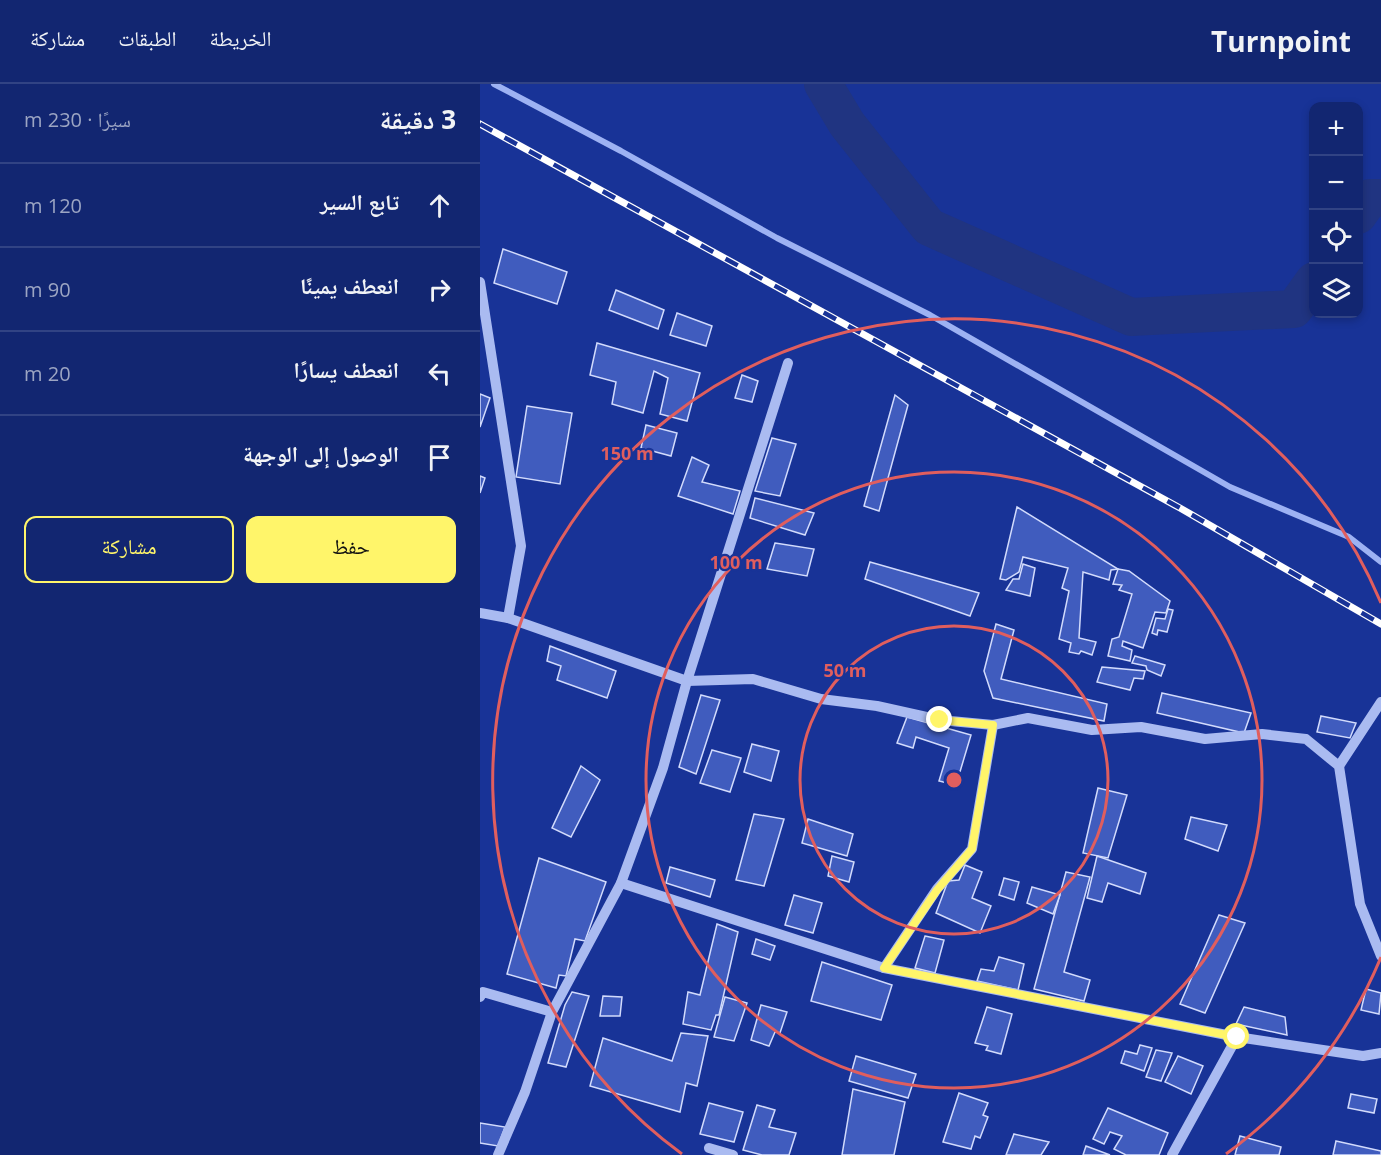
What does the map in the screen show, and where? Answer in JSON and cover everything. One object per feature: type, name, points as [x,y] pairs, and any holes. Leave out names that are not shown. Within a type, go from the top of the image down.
[{"type":"street","points":[[480,282],[521,546],[508,618]]},
{"type":"street","points":[[498,1155],[525,1092],[552,1012],[621,884],[663,768],[687,681],[788,363]]},
{"type":"street","points":[[480,613],[508,618],[687,681],[753,679],[821,699],[877,706],[940,720],[993,725],[1028,718],[1092,730],[1141,727],[1205,739],[1262,734],[1306,740],[1340,766]]},
{"type":"street","points":[[1381,702],[1340,766],[1360,904],[1381,956]]},
{"type":"street","points":[[884,968],[937,890],[972,849],[993,725]]},
{"type":"street","points":[[621,884],[884,968],[1237,1037],[1363,1056],[1381,1053]]},
{"type":"street","points":[[480,997],[483,992],[552,1012]]},
{"type":"street","points":[[1172,1155],[1237,1037]]},
{"type":"street","points":[[709,1148],[733,1155]]},
{"type":"building","points":[[503,249],[567,272],[557,304],[494,283]]},
{"type":"building","points":[[616,290],[664,310],[658,329],[609,310]]},
{"type":"building","points":[[677,313],[712,326],[706,346],[670,335]]},
{"type":"building","points":[[597,343],[700,373],[687,421],[660,414],[668,378],[654,371],[643,413],[612,404],[616,382],[590,375]]},
{"type":"building","points":[[742,375],[758,381],[752,402],[735,398]]},
{"type":"building","points":[[480,394],[490,398],[480,427]]},
{"type":"building","points":[[895,395],[908,405],[879,511],[864,506]]},
{"type":"building","points":[[527,406],[572,413],[560,484],[516,477]]},
{"type":"building","points":[[646,425],[677,433],[671,456],[641,448]]},
{"type":"building","points":[[772,438],[796,444],[780,496],[755,491]]},
{"type":"building","points":[[692,457],[709,465],[702,482],[740,491],[733,514],[678,496]]},
{"type":"building","points":[[480,476],[485,478],[480,493]]},
{"type":"building","points":[[755,498],[814,513],[805,535],[750,518]]},
{"type":"building","points":[[1017,507],[1118,569],[1111,570],[1109,580],[1083,572],[1079,638],[1096,642],[1092,655],[1081,651],[1079,654],[1069,652],[1071,643],[1059,639],[1069,591],[1062,588],[1068,568],[1023,557],[1019,572],[1006,580],[1000,579]]},
{"type":"building","points":[[775,543],[814,549],[807,576],[767,569]]},
{"type":"building","points":[[870,562],[979,593],[970,616],[865,579]]},
{"type":"building","points":[[1023,564],[1035,568],[1030,596],[1006,590],[1013,579],[1019,579]]},
{"type":"building","points":[[1118,569],[1129,571],[1170,601],[1166,613],[1155,612],[1143,648],[1123,641],[1122,646],[1132,650],[1130,661],[1108,656],[1112,639],[1119,637],[1132,594],[1119,590],[1122,585],[1113,584]]},
{"type":"building","points":[[1168,609],[1173,610],[1167,632],[1158,630],[1157,635],[1152,633],[1156,618],[1165,619]]},
{"type":"building","points":[[996,624],[1014,630],[1001,679],[1107,704],[1104,721],[993,698],[984,671]]},
{"type":"building","points":[[550,646],[616,671],[607,698],[557,680],[561,666],[547,661]]},
{"type":"building","points":[[1135,656],[1165,665],[1161,676],[1147,670],[1146,666],[1132,663]]},
{"type":"building","points":[[1102,667],[1145,671],[1143,679],[1134,678],[1130,690],[1097,682]]},
{"type":"building","points":[[1162,693],[1251,713],[1244,733],[1157,713]]},
{"type":"building","points":[[701,695],[720,700],[696,774],[679,767]]},
{"type":"building","points":[[1321,716],[1356,723],[1350,738],[1317,732]]},
{"type":"building","points":[[907,717],[971,735],[956,785],[939,781],[949,748],[916,737],[913,748],[897,743]]},
{"type":"building","points":[[752,744],[779,751],[771,781],[744,772]]},
{"type":"building","points":[[712,750],[741,758],[730,792],[700,783]]},
{"type":"building","points":[[581,766],[600,780],[571,837],[552,828]]},
{"type":"building","points":[[1098,788],[1127,795],[1108,858],[1083,853]]},
{"type":"building","points":[[754,814],[784,819],[764,886],[736,880]]},
{"type":"building","points":[[1191,817],[1227,825],[1218,851],[1185,839]]},
{"type":"building","points":[[808,819],[853,834],[847,856],[802,843]]},
{"type":"building","points":[[832,856],[854,862],[849,882],[828,876]]},
{"type":"building","points":[[1097,856],[1146,873],[1140,894],[1108,883],[1102,902],[1087,898]]},
{"type":"building","points":[[539,858],[606,882],[585,941],[575,939],[566,976],[559,975],[556,988],[507,974]]},
{"type":"building","points":[[965,865],[982,872],[972,898],[991,906],[980,933],[936,913],[948,881],[959,880]]},
{"type":"building","points":[[670,867],[715,880],[710,897],[666,883]]},
{"type":"building","points":[[1066,872],[1090,877],[1064,972],[1090,980],[1084,1001],[1034,989]]},
{"type":"building","points":[[1004,878],[1019,882],[1014,900],[999,895]]},
{"type":"building","points":[[1032,887],[1060,895],[1053,914],[1027,903]]},
{"type":"building","points":[[794,895],[822,903],[813,933],[785,925]]},
{"type":"building","points":[[1219,915],[1245,923],[1205,1013],[1180,1004]]},
{"type":"building","points":[[717,924],[738,932],[719,1015],[716,1015],[711,1030],[683,1024],[688,992],[700,995]]},
{"type":"building","points":[[925,936],[944,940],[935,973],[915,968]]},
{"type":"building","points":[[756,939],[775,946],[770,960],[752,954]]},
{"type":"building","points":[[999,957],[1024,964],[1018,990],[977,981],[981,969],[994,971]]},
{"type":"building","points":[[822,962],[892,985],[881,1020],[811,1001]]},
{"type":"building","points":[[1366,989],[1381,993],[1379,1014],[1361,1010]]},
{"type":"building","points":[[572,992],[589,996],[566,1067],[548,1063],[565,1005]]},
{"type":"building","points":[[603,996],[622,997],[620,1016],[600,1016]]},
{"type":"building","points":[[725,997],[747,1003],[734,1041],[714,1037]]},
{"type":"building","points":[[761,1005],[787,1012],[780,1033],[775,1032],[769,1046],[751,1040]]},
{"type":"building","points":[[987,1007],[1012,1014],[1001,1054],[986,1050],[988,1046],[975,1043]]},
{"type":"building","points":[[1244,1007],[1285,1017],[1287,1035],[1236,1024]]},
{"type":"building","points":[[681,1033],[708,1036],[697,1086],[686,1083],[680,1112],[590,1086],[603,1038],[672,1061]]},
{"type":"building","points":[[1140,1045],[1152,1048],[1144,1071],[1121,1063],[1125,1051],[1137,1054]]},
{"type":"building","points":[[1156,1050],[1172,1053],[1161,1081],[1146,1077]]},
{"type":"building","points":[[856,1056],[916,1074],[908,1098],[849,1081]]},
{"type":"building","points":[[1178,1056],[1203,1066],[1191,1094],[1165,1082]]},
{"type":"building","points":[[853,1089],[905,1102],[894,1155],[842,1155]]},
{"type":"building","points":[[959,1093],[988,1103],[983,1115],[988,1117],[980,1138],[975,1136],[971,1149],[943,1142]]},
{"type":"building","points":[[1351,1094],[1377,1099],[1374,1113],[1348,1108]]},
{"type":"building","points":[[709,1103],[743,1112],[734,1142],[700,1134]]},
{"type":"building","points":[[757,1105],[775,1110],[769,1127],[796,1133],[789,1155],[762,1155],[743,1150]]},
{"type":"building","points":[[1108,1108],[1168,1133],[1159,1155],[1126,1155],[1114,1149],[1122,1136],[1110,1132],[1104,1144],[1093,1139]]},
{"type":"building","points":[[480,1123],[505,1127],[498,1146],[480,1143]]},
{"type":"building","points":[[1014,1134],[1049,1142],[1041,1155],[1006,1155]]},
{"type":"building","points":[[1240,1136],[1281,1147],[1279,1155],[1235,1155]]},
{"type":"building","points":[[1336,1141],[1381,1151],[1381,1155],[1333,1155]]},
{"type":"building","points":[[1086,1146],[1110,1155],[1083,1155]]},
{"type":"waterway","points":[[494,84],[621,151],[777,238],[930,315],[1230,487],[1349,537],[1381,562]]},
{"type":"waterway","points":[[823,84],[847,124],[929,227],[1131,317],[1294,309],[1309,288]]},
{"type":"waterway","points":[[1362,210],[1370,198],[1381,198]]},
{"type":"railway","points":[[480,124],[1180,508],[1381,624]]},
{"type":"route","points":[[940,720],[993,725],[972,849],[937,890],[884,968],[1237,1037]]}]
